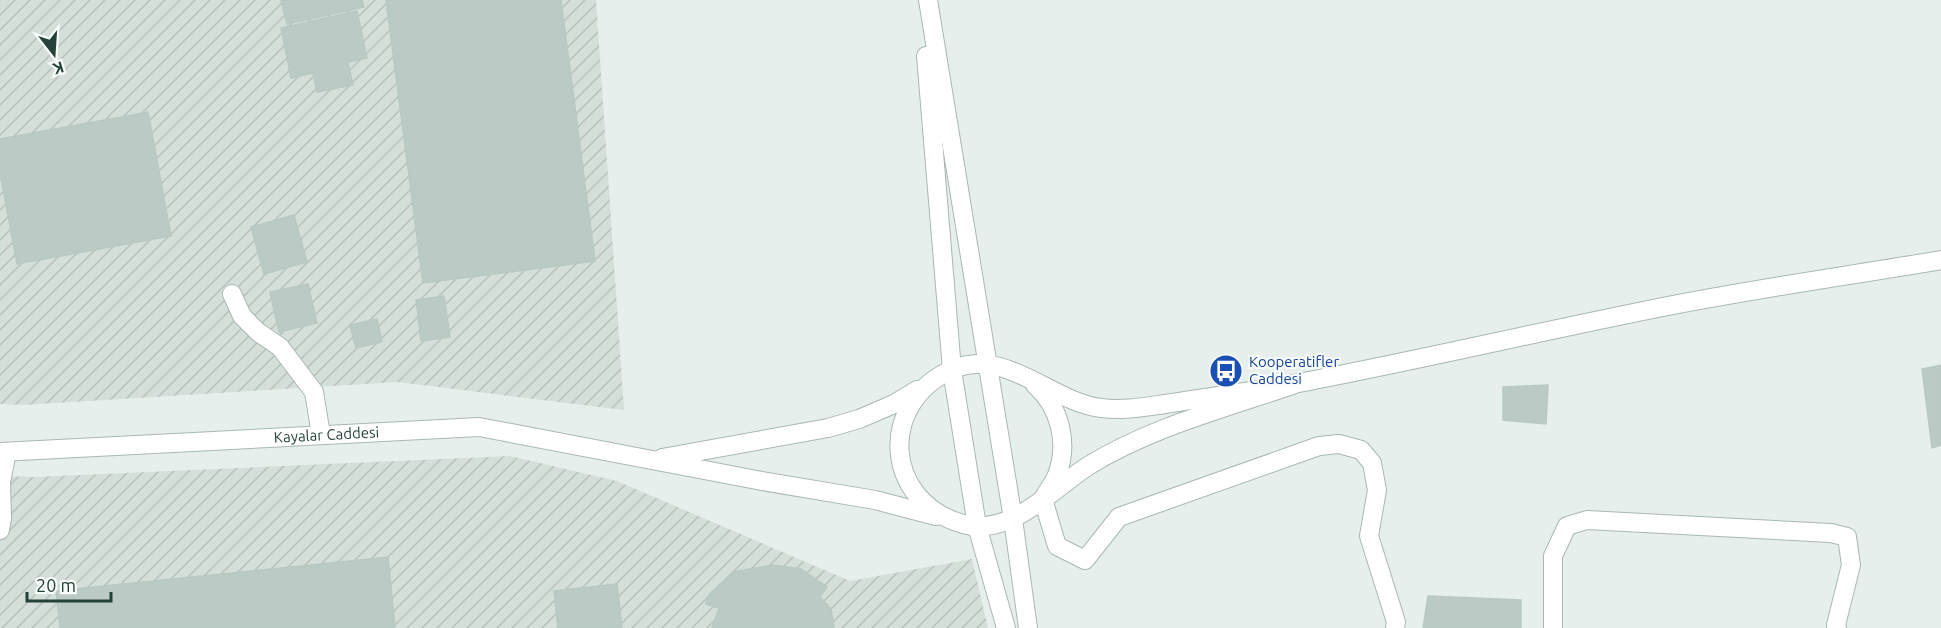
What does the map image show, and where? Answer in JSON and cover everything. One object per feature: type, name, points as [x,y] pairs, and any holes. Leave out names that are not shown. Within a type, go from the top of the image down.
[{"type":"street","points":[[921,0],[952,370],[977,526],[1006,628]]},
{"type":"street","points":[[928,0],[1013,519],[1028,628]]},
{"type":"street","points":[[651,460],[828,428],[859,419],[894,404],[952,370],[971,364],[1009,370],[1073,401],[1101,408],[1130,409],[1295,384],[1662,307],[1941,260]]},
{"type":"street","points":[[232,294],[242,316],[258,332],[280,347],[314,392],[321,435]]},
{"type":"street","points":[[1024,376],[1046,395],[1059,420],[1063,447],[1057,475],[1043,499],[1057,546],[1085,560],[1119,517],[1319,446],[1339,444],[1361,450],[1372,463],[1377,490],[1370,537],[1396,622],[1395,628]]},
{"type":"street","points":[[977,526],[994,526],[1013,519],[1089,466],[1154,432],[1295,384]]},
{"type":"street","points":[[924,386],[909,407],[900,431],[899,457],[908,482],[922,503],[943,518]]},
{"type":"street","name":"Kayalar Caddesi","points":[[4,452],[479,427],[875,500],[968,526],[977,526]]},
{"type":"street","points":[[0,530],[4,452]]},
{"type":"street","points":[[1553,628],[1553,556],[1567,526],[1587,520],[1831,533],[1847,537],[1851,565],[1836,625],[1838,628]]},
{"type":"shaded area","points":[[0,0],[596,0],[624,410],[398,382],[23,405],[0,404]]},
{"type":"shaded area","points":[[510,456],[617,481],[850,581],[972,559],[988,628],[0,628],[0,476],[35,477]]},
{"type":"building","points":[[281,0],[362,0],[364,7],[287,24]]},
{"type":"building","points":[[386,0],[561,0],[595,261],[423,283]]},
{"type":"building","points":[[357,11],[367,58],[348,62],[353,85],[317,92],[313,73],[291,78],[281,28]]},
{"type":"building","points":[[148,112],[171,236],[17,264],[0,172],[0,139]]},
{"type":"building","points":[[294,215],[307,262],[264,274],[251,227]]},
{"type":"building","points":[[308,284],[317,323],[279,332],[270,292]]},
{"type":"building","points":[[444,296],[450,337],[421,341],[416,300]]},
{"type":"building","points":[[377,319],[382,342],[356,348],[350,325]]},
{"type":"building","points":[[1941,365],[1941,445],[1932,448],[1922,369]]},
{"type":"building","points":[[1548,385],[1546,424],[1503,420],[1503,387]]},
{"type":"building","points":[[388,557],[395,628],[60,628],[56,591]]},
{"type":"building","points":[[773,565],[801,569],[827,587],[820,597],[831,609],[834,628],[712,628],[719,608],[706,604],[709,595],[733,572]]},
{"type":"building","points":[[617,584],[622,628],[558,628],[554,591]]},
{"type":"building","points":[[1428,596],[1521,600],[1521,628],[1423,628]]},
{"type":"place","name":"Kooperatifler Caddesi","points":[[1226,371]]}]
